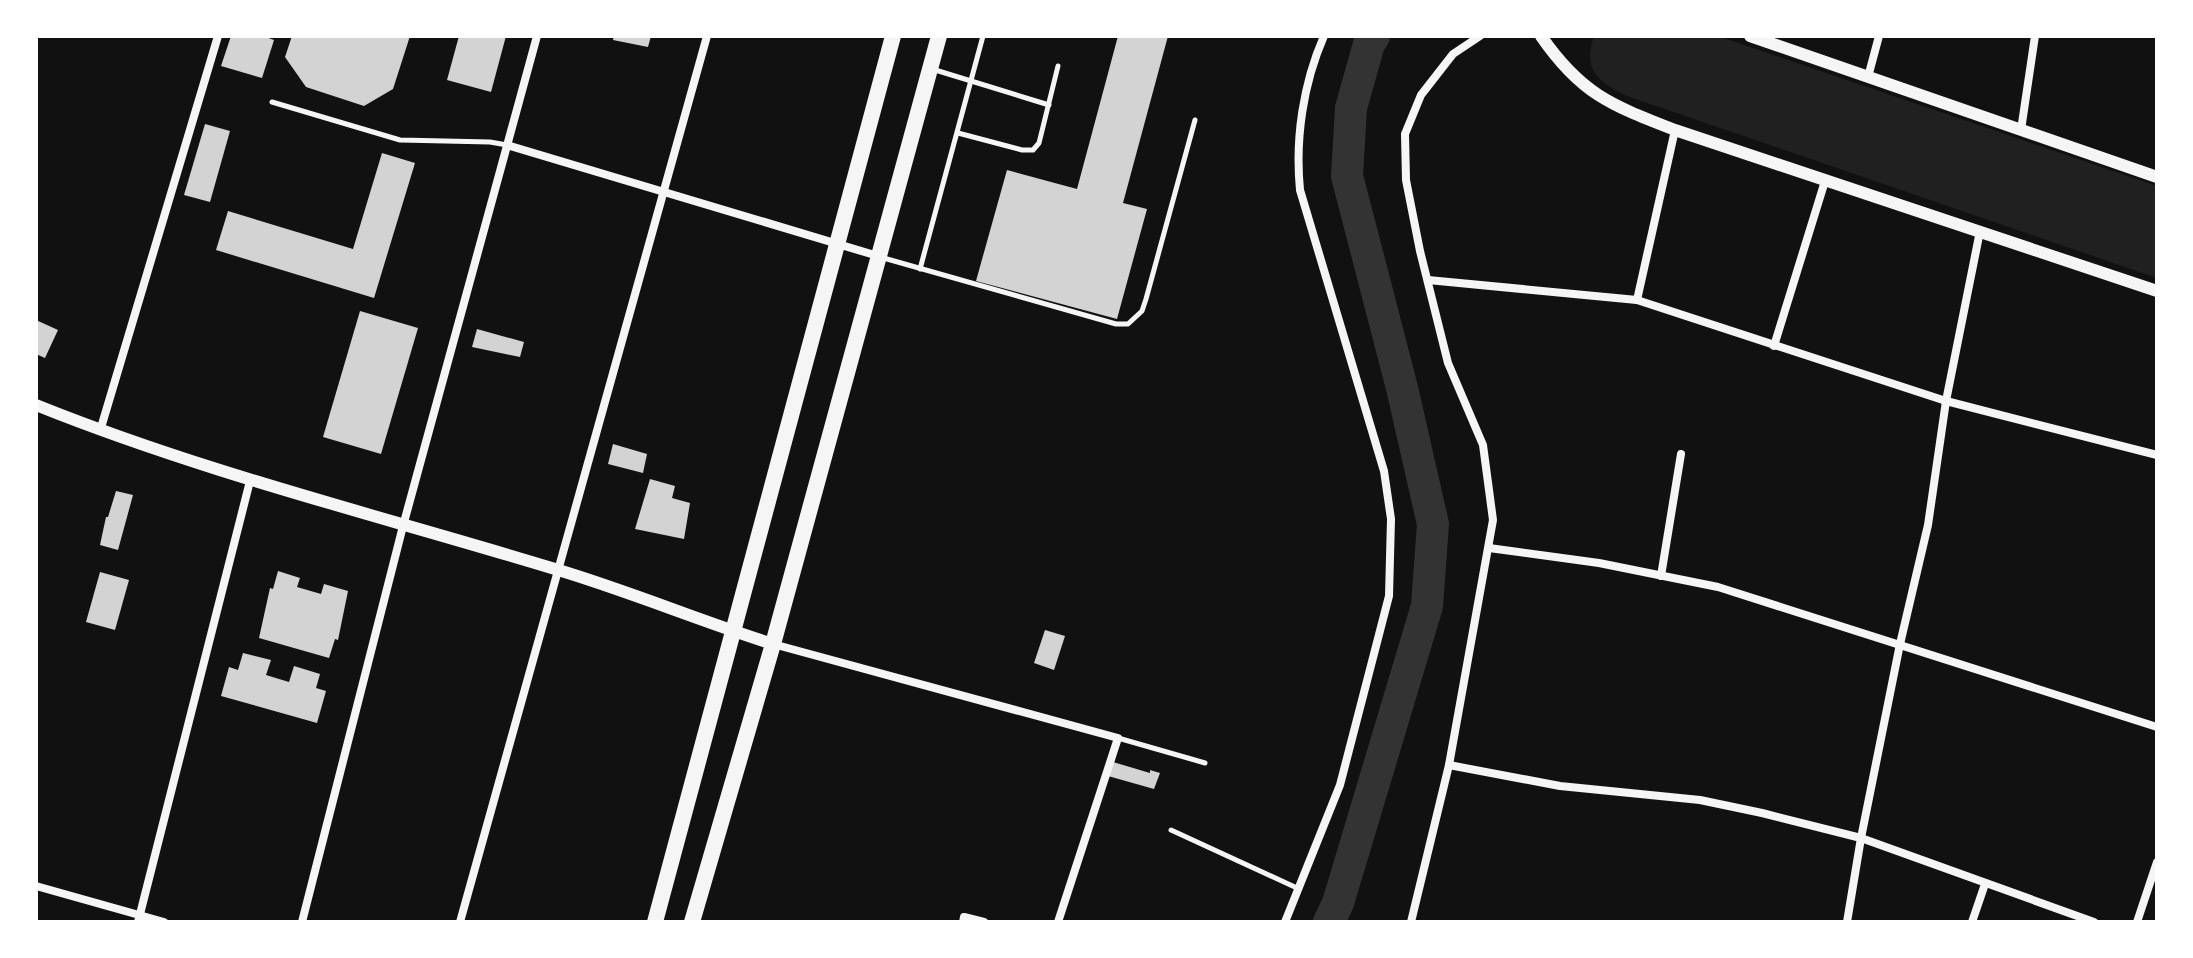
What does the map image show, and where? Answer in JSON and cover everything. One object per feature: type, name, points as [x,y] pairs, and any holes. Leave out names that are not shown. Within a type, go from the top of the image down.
[{"type":"main road","points":[[655,922],[893,36]]},
{"type":"main road","points":[[692,922],[773,644],[939,36]]},
{"type":"street","points":[[100,431],[218,36]]},
{"type":"street","points":[[302,922],[403,526],[537,36]]},
{"type":"street","points":[[460,922],[707,36]]},
{"type":"street","points":[[1285,922],[1340,785],[1389,596],[1391,519],[1384,471],[1300,190],[1296,156],[1305,99],[1324,36]]},
{"type":"street","points":[[1411,922],[1449,765],[1493,520],[1483,445],[1448,363],[1428,280],[1406,180],[1405,134],[1421,95],[1453,54],[1480,36]]},
{"type":"street","points":[[1541,36],[1577,80],[1595,94],[1627,111],[1825,181],[2157,291]]},
{"type":"street","points":[[1750,36],[2157,177]]},
{"type":"street","points":[[1868,77],[1879,36]]},
{"type":"street","points":[[2021,130],[2035,36]]},
{"type":"street","points":[[1637,300],[1675,130]]},
{"type":"street","points":[[507,145],[879,256]]},
{"type":"street","points":[[1774,346],[1825,181]]},
{"type":"street","points":[[1847,922],[1900,644],[1928,525],[1946,401],[1980,231]]},
{"type":"street","points":[[1428,280],[1637,300],[1946,401],[2157,455]]},
{"type":"street","points":[[36,405],[100,431],[250,481],[557,570],[773,644],[1118,738],[1058,922]]},
{"type":"street","points":[[1661,576],[1681,454]]},
{"type":"street","points":[[139,919],[250,481]]},
{"type":"street","points":[[1489,548],[1599,563],[1718,587],[2157,727]]},
{"type":"street","points":[[1449,765],[1560,786],[1700,800],[1762,813],[1861,838],[2094,922]]},
{"type":"street","points":[[2137,922],[2157,862]]},
{"type":"street","points":[[1972,922],[1985,884]]},
{"type":"street","points":[[36,886],[139,919],[164,922]]},
{"type":"street","points":[[963,922],[964,917],[984,922]]},
{"type":"lane","points":[[920,269],[983,36]]},
{"type":"lane","points":[[958,133],[1022,150],[1033,150],[1039,143],[1058,66]]},
{"type":"lane","points":[[931,68],[1049,105]]},
{"type":"lane","points":[[272,102],[400,140],[507,145]]},
{"type":"lane","points":[[879,256],[1116,324],[1128,324],[1142,311],[1146,299],[1195,120]]},
{"type":"lane","points":[[1118,738],[1205,763]]},
{"type":"lane","points":[[1171,830],[1297,888]]},
{"type":"shaded area","points":[[1594,36],[1718,36],[2157,186],[2157,278],[1624,95],[1594,72],[1590,57]]},
{"type":"building","points":[[231,36],[263,36],[274,40],[262,78],[221,66]]},
{"type":"building","points":[[292,36],[410,36],[393,89],[364,106],[306,87],[285,57]]},
{"type":"building","points":[[459,36],[506,36],[491,92],[447,80]]},
{"type":"building","points":[[614,36],[651,36],[648,47],[613,40]]},
{"type":"building","points":[[1118,36],[1168,36],[1123,203],[1147,209],[1117,319],[976,281],[1007,170],[1077,189]]},
{"type":"building","points":[[205,124],[230,131],[210,202],[184,195]]},
{"type":"building","points":[[382,153],[415,163],[374,298],[216,250],[228,211],[353,249]]},
{"type":"building","points":[[360,311],[418,328],[381,454],[323,437]]},
{"type":"building","points":[[36,320],[58,330],[45,358],[36,354]]},
{"type":"building","points":[[477,329],[524,342],[520,357],[472,347]]},
{"type":"building","points":[[613,444],[647,454],[643,473],[608,464]]},
{"type":"building","points":[[650,479],[675,486],[672,498],[690,503],[684,539],[635,529]]},
{"type":"building","points":[[116,491],[133,495],[118,550],[100,545]]},
{"type":"building","points":[[278,571],[300,578],[297,587],[321,594],[324,584],[348,591],[338,640],[335,639],[329,658],[259,638],[270,588],[273,589]]},
{"type":"building","points":[[100,572],[129,580],[115,630],[86,622]]},
{"type":"building","points":[[1045,630],[1065,636],[1054,670],[1034,663]]},
{"type":"building","points":[[243,653],[271,660],[266,675],[289,682],[294,666],[320,674],[316,688],[326,691],[317,723],[221,696],[229,667],[238,670]]},
{"type":"building","points":[[1113,762],[1160,773],[1154,789],[1108,776]]},
{"type":"waterway","points":[[1329,922],[1338,903],[1427,606],[1433,524],[1402,388],[1347,176],[1351,108],[1374,36]]}]
